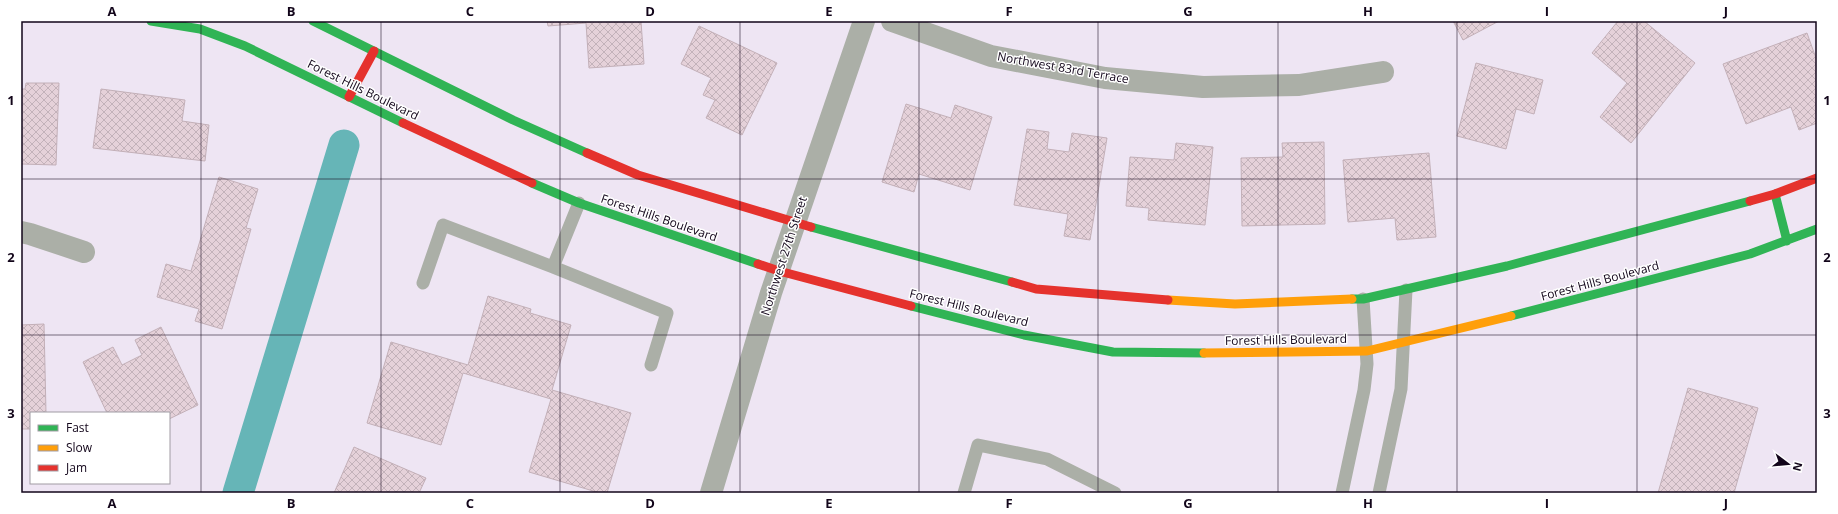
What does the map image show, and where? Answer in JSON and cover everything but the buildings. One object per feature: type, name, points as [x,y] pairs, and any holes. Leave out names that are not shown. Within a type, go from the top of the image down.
[{"type":"street","name":"Forest Hills Boulevard","points":[[151,21],[200,29],[245,46],[503,171],[579,203],[779,271],[1024,335],[1113,352],[1241,353],[1367,351],[1512,316],[1750,254],[1817,229]]},
{"type":"street","points":[[313,21],[513,120],[638,175],[795,223],[1036,289],[1235,304],[1363,299],[1507,266],[1775,194],[1817,178]]},
{"type":"street","name":"Northwest 27th Street","points":[[711,493],[779,271],[864,21]]},
{"type":"street","name":"Northwest 83rd Terrace","points":[[892,21],[992,56],[1105,78],[1203,87],[1299,85],[1383,72]]},
{"type":"street","points":[[349,97],[374,51]]},
{"type":"street","points":[[1775,194],[1787,241]]},
{"type":"street","points":[[21,232],[84,252]]},
{"type":"lane","points":[[553,267],[579,203]]},
{"type":"lane","points":[[424,283],[443,225],[667,313],[651,365]]},
{"type":"lane","points":[[1379,493],[1401,389],[1402,343],[1406,290]]},
{"type":"lane","points":[[1342,493],[1364,390],[1367,351],[1363,299]]},
{"type":"lane","points":[[964,493],[978,444],[1047,459],[1115,493]]},
{"type":"waterway","points":[[238,493],[344,145]]},
{"type":"traffic: fast","points":[[151,21],[200,29],[245,46],[403,123]]},
{"type":"traffic: fast","points":[[313,21],[513,120],[587,153]]},
{"type":"traffic: fast","points":[[532,183],[579,203],[758,264]]},
{"type":"traffic: fast","points":[[1775,194],[1787,241]]},
{"type":"traffic: fast","points":[[1352,299],[1363,299],[1507,266],[1750,201]]},
{"type":"traffic: fast","points":[[811,227],[1012,282]]},
{"type":"traffic: fast","points":[[1511,316],[1750,254],[1817,229]]},
{"type":"traffic: fast","points":[[911,306],[1024,335],[1113,352],[1204,353]]},
{"type":"traffic: slow","points":[[1168,300],[1235,304],[1352,299]]},
{"type":"traffic: slow","points":[[1204,353],[1367,351],[1511,316]]},
{"type":"traffic: jam","points":[[349,97],[374,51]]},
{"type":"traffic: jam","points":[[403,123],[532,183]]},
{"type":"traffic: jam","points":[[587,153],[638,175],[811,227]]},
{"type":"traffic: jam","points":[[1750,201],[1775,194],[1817,178]]},
{"type":"traffic: jam","points":[[758,264],[911,306]]},
{"type":"traffic: jam","points":[[1012,282],[1036,289],[1168,300]]}]
